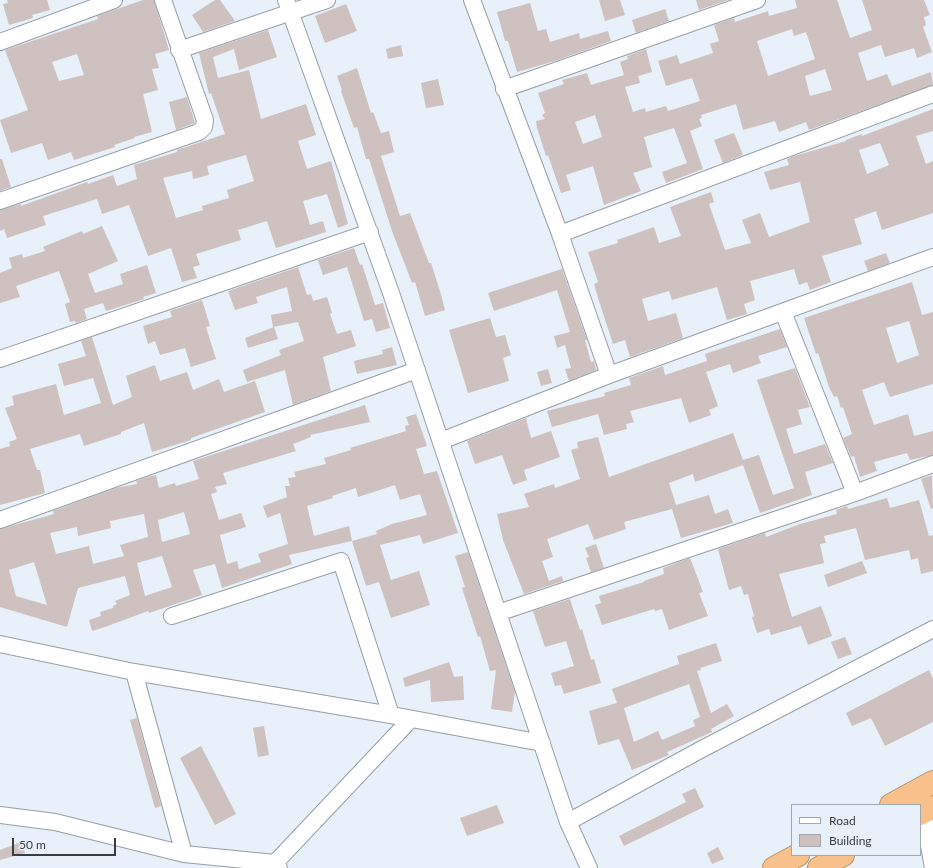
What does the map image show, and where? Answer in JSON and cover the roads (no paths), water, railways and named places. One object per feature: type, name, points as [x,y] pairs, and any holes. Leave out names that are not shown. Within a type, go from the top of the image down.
[{"type":"highway","points":[[893,804],[933,782]]},
{"type":"highway","points":[[774,868],[796,856]]},
{"type":"highway","points":[[819,868],[841,856]]},
{"type":"street","points":[[0,42],[114,0]]},
{"type":"street","points":[[0,201],[199,132],[204,127],[205,120],[179,50],[163,0]]},
{"type":"street","points":[[179,50],[288,7],[327,0]]},
{"type":"street","points":[[472,0],[504,89],[560,234],[609,375]]},
{"type":"street","points":[[504,89],[756,0]]},
{"type":"street","points":[[288,7],[370,232],[568,822],[589,868]]},
{"type":"street","points":[[560,234],[933,94]]},
{"type":"street","points":[[0,359],[370,232]]},
{"type":"street","points":[[441,441],[609,375],[933,257]]},
{"type":"street","points":[[783,312],[855,493]]},
{"type":"street","points":[[0,520],[417,370]]},
{"type":"street","points":[[498,614],[855,493],[933,464]]},
{"type":"street","points":[[172,616],[341,561],[391,715]]},
{"type":"street","points":[[568,822],[702,749],[933,629]]},
{"type":"street","points":[[0,644],[134,672],[391,715],[542,743]]},
{"type":"street","points":[[134,672],[184,854]]},
{"type":"street","points":[[0,815],[55,822],[220,863],[277,866],[412,719]]},
{"type":"street","points":[[925,811],[933,868]]}]
